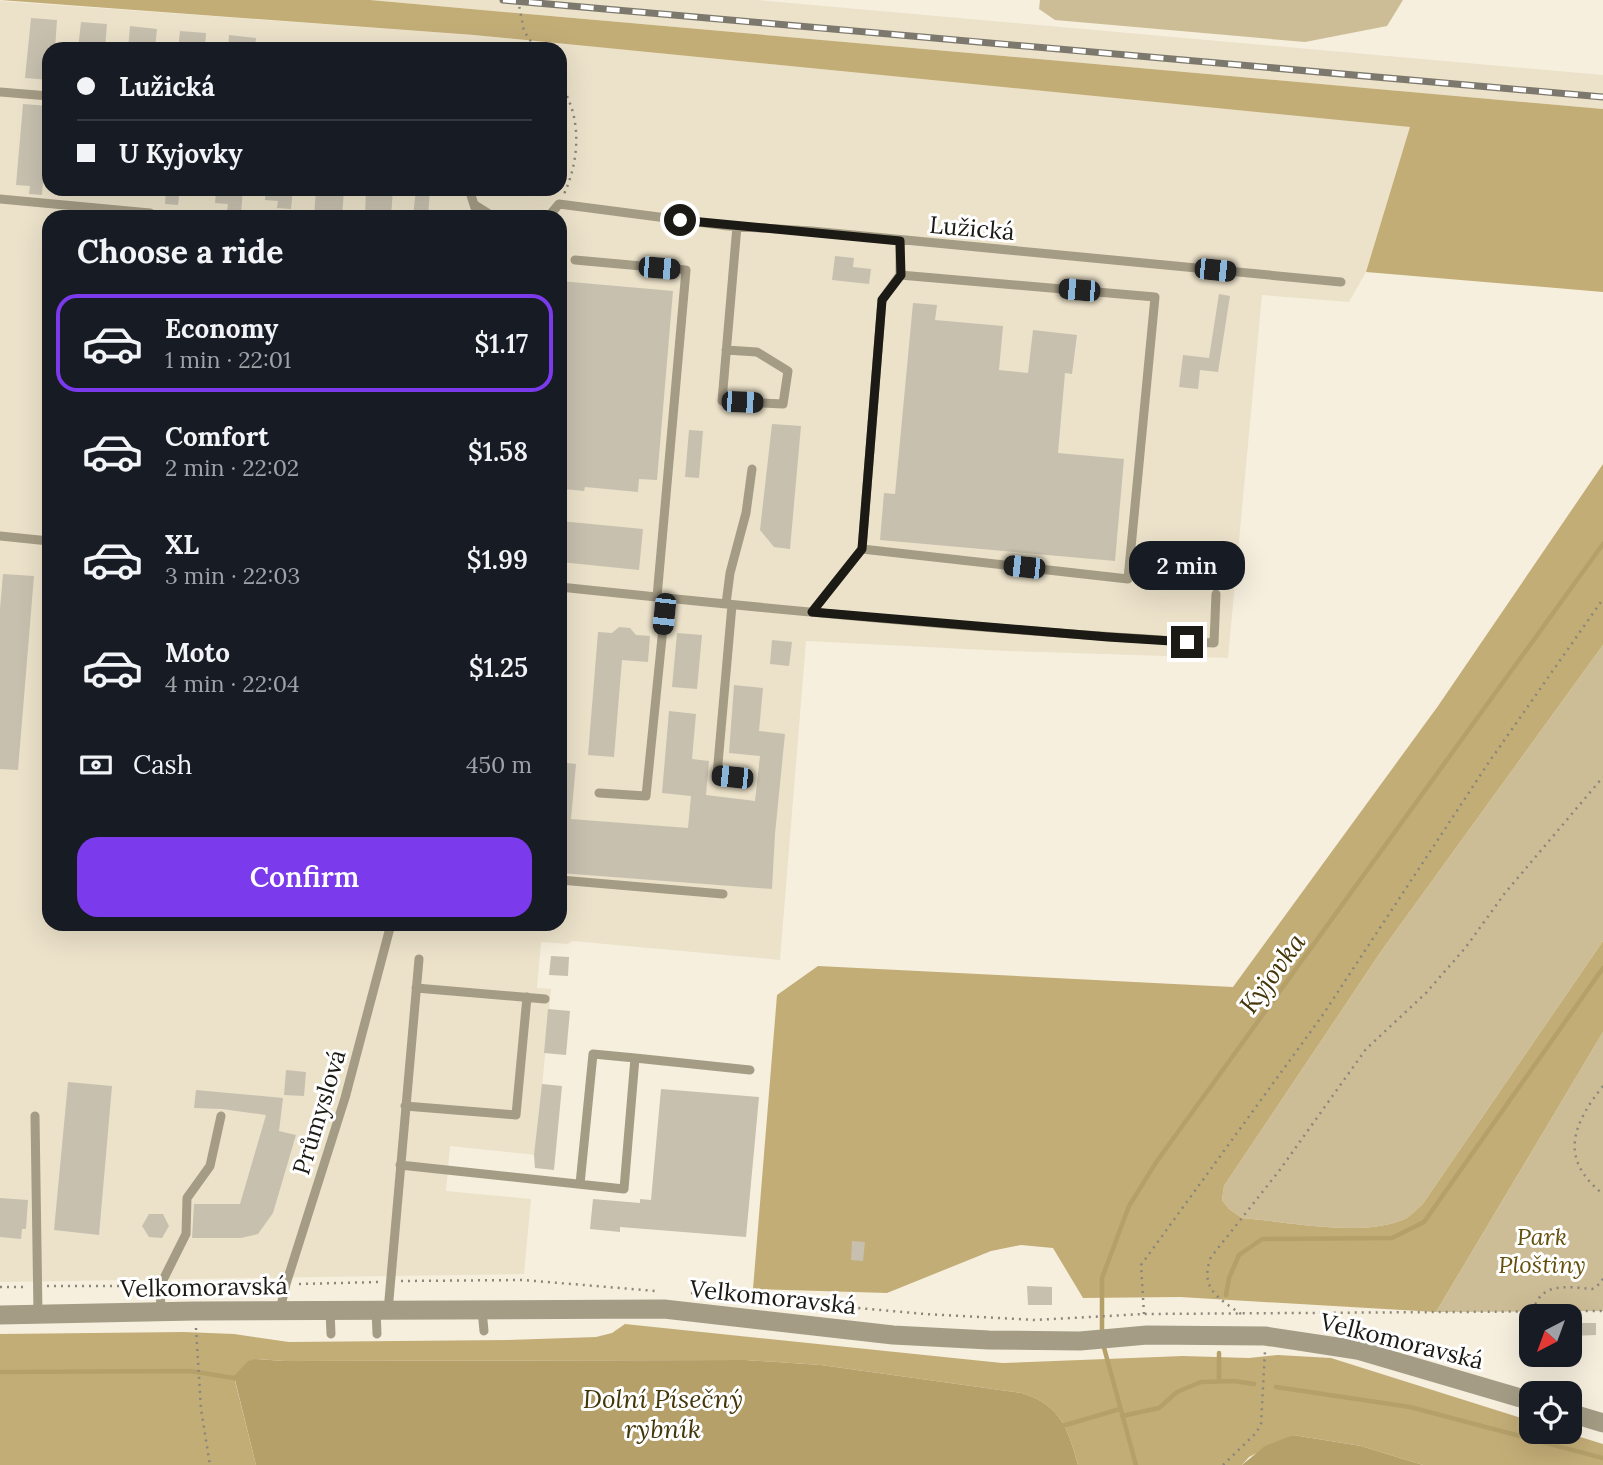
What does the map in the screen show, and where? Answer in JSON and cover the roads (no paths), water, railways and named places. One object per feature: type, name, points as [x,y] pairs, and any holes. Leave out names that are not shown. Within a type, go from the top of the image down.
[{"type":"street","name":"Velkomoravská","points":[[0,1314],[664,1309],[893,1335],[989,1340],[1080,1341],[1147,1335],[1265,1336],[1357,1350],[1519,1397]]},
{"type":"street","points":[[1582,1417],[1603,1423]]},
{"type":"lane","points":[[0,92],[42,95]]},
{"type":"lane","points":[[472,196],[476,210]]},
{"type":"lane","points":[[0,199],[118,210]]},
{"type":"lane","name":"Lužická","points":[[554,210],[559,204],[737,226],[1341,282]]},
{"type":"lane","points":[[475,205],[483,210]]},
{"type":"lane","points":[[726,350],[757,352],[788,371],[783,404],[722,401],[726,350],[737,226]]},
{"type":"lane","points":[[812,612],[862,549],[882,300],[901,275],[900,241]]},
{"type":"lane","points":[[575,260],[686,270],[646,796],[599,793]]},
{"type":"lane","points":[[862,549],[1128,579],[1155,297],[901,275]]},
{"type":"lane","points":[[746,778],[717,775],[730,573],[746,513],[752,469]]},
{"type":"lane","points":[[0,536],[42,540]]},
{"type":"lane","points":[[567,588],[812,612],[1108,637],[1214,643],[1216,594]]},
{"type":"lane","points":[[567,881],[723,894]]},
{"type":"lane","name":"Průmyslová","points":[[281,1310],[286,1284],[345,1098],[389,931]]},
{"type":"lane","points":[[377,1334],[400,1165],[419,959]]},
{"type":"lane","points":[[416,988],[545,999]]},
{"type":"lane","points":[[405,1106],[516,1115],[527,997]]},
{"type":"lane","points":[[580,1184],[593,1054],[750,1070]]},
{"type":"lane","points":[[400,1165],[624,1189],[635,1058]]},
{"type":"lane","points":[[35,1116],[38,1314]]},
{"type":"lane","points":[[161,1311],[160,1286],[186,1234],[187,1198],[210,1166],[221,1116]]},
{"type":"lane","points":[[482,1310],[484,1331]]},
{"type":"lane","points":[[330,1311],[331,1334]]},
{"type":"water","name":"Dolní Písečný rybník","points":[[745,1360],[821,1365],[1022,1393],[1035,1398],[1046,1404],[1061,1420],[1071,1440],[1078,1465],[256,1465],[234,1376],[248,1361]]},
{"type":"water","points":[[1293,1435],[1361,1446],[1423,1465],[1242,1465],[1265,1446]]},
{"type":"waterway","name":"Kyjovka","points":[[1102,1332],[1102,1278],[1129,1206],[1157,1161],[1603,544]]},
{"type":"waterway","points":[[1226,1295],[1229,1278],[1239,1255],[1262,1239],[1392,1238],[1424,1222],[1603,968]]},
{"type":"waterway","name":"Kyjovka","points":[[1103,1344],[1136,1465]]},
{"type":"waterway","points":[[1219,1353],[1219,1381]]},
{"type":"waterway","points":[[0,1372],[190,1371],[240,1379]]},
{"type":"waterway","points":[[1122,1416],[1159,1408],[1177,1392],[1201,1382],[1234,1381],[1254,1384]]},
{"type":"waterway","points":[[1276,1387],[1410,1407],[1603,1458]]},
{"type":"waterway","points":[[1062,1426],[1120,1409]]},
{"type":"railway","points":[[503,0],[1603,97]]},
{"type":"park label","name":"Park Ploštiny","points":[[1542,1250]]}]
